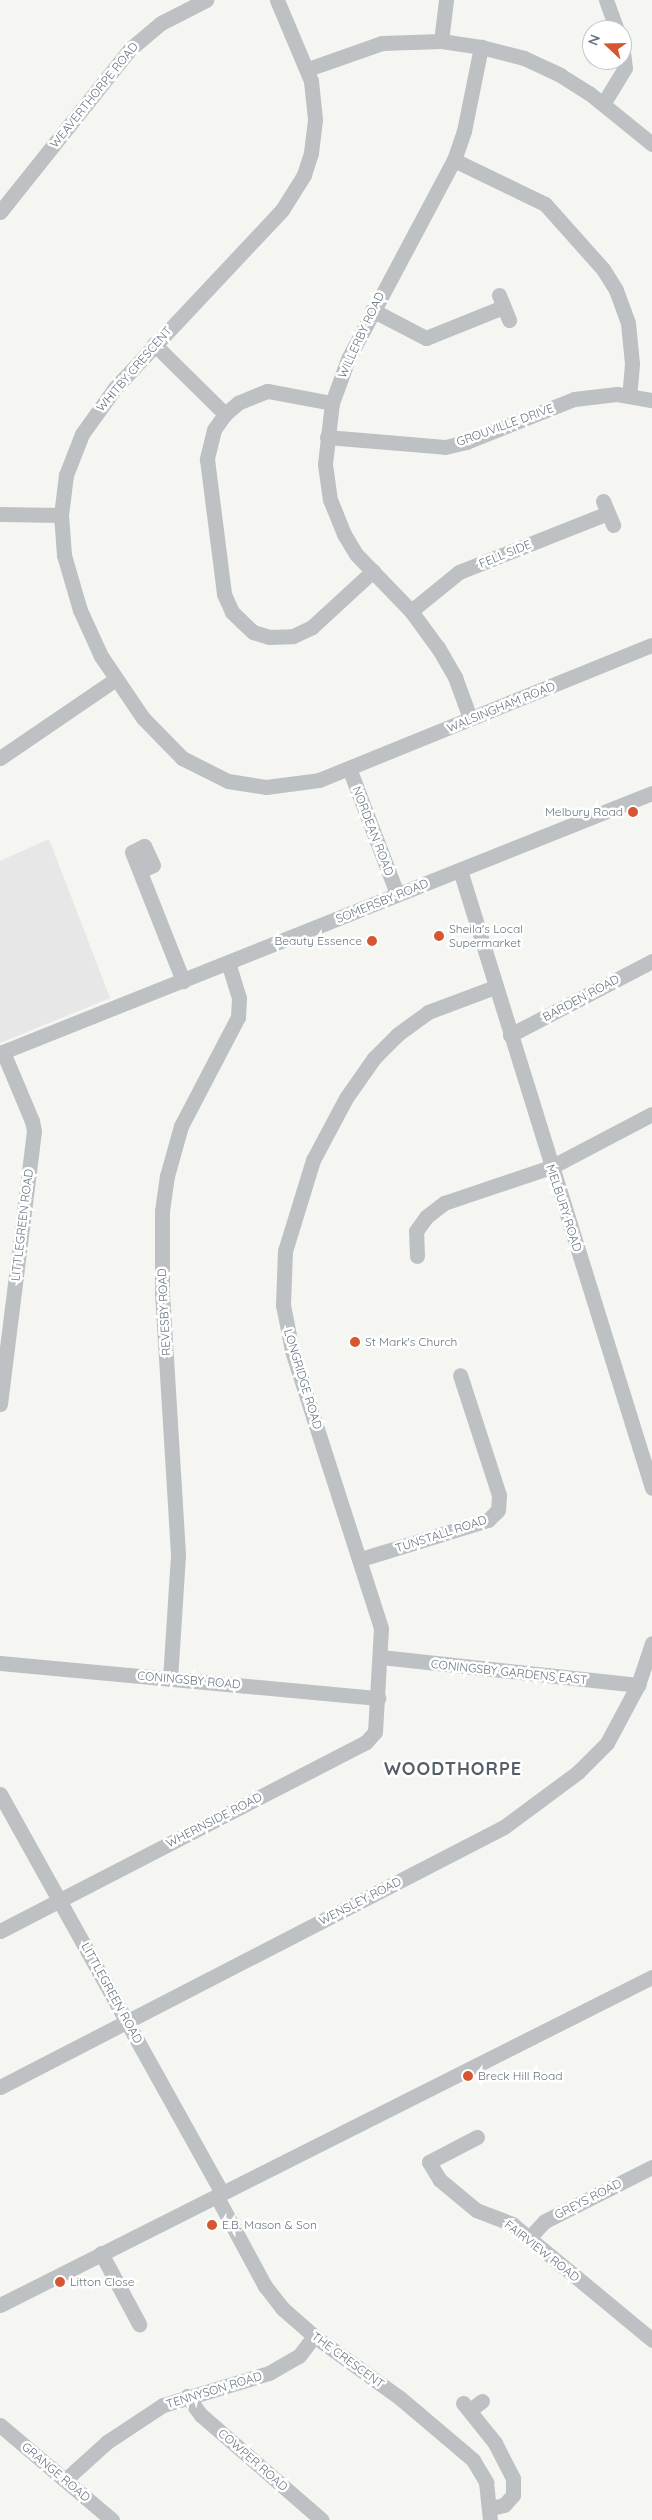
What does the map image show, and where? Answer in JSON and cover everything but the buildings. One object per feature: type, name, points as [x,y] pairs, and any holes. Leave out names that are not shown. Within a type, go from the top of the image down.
[{"type":"street","name":"WEAVERTHORPE ROAD","points":[[1,209],[130,49],[150,30],[183,4],[206,0]]},
{"type":"street","name":"WHITBY CRESCENT","points":[[277,0],[308,69],[315,107],[314,135],[304,175],[295,193],[115,388],[82,434],[66,475],[61,515],[64,555],[76,598],[92,640],[116,679],[156,734],[182,758],[213,775],[242,785],[278,787],[318,780],[349,768]]},
{"type":"street","points":[[440,41],[446,0]]},
{"type":"street","points":[[606,0],[613,20]]},
{"type":"street","points":[[308,69],[373,46],[440,41],[481,47],[544,67],[603,104],[652,144]]},
{"type":"street","name":"WILLERBY ROAD","points":[[470,718],[455,677],[412,612],[351,545],[334,512],[326,476],[326,437],[332,403],[348,359],[372,310],[454,160],[464,131],[481,47]]},
{"type":"street","points":[[603,104],[624,70]]},
{"type":"street","points":[[454,160],[545,204],[603,268],[616,290],[628,323],[632,364],[630,396]]},
{"type":"street","points":[[372,310],[426,338],[504,307]]},
{"type":"street","points":[[154,344],[225,414]]},
{"type":"street","points":[[332,403],[267,391],[245,399],[225,414],[210,439],[207,459],[222,584],[227,603],[238,620],[253,632],[269,637],[299,634],[373,571]]},
{"type":"street","name":"GROUVILLE DRIVE","points":[[326,437],[445,447],[466,442],[574,399],[606,394],[652,400]]},
{"type":"street","name":"FELL SIDE","points":[[412,612],[460,572],[608,513]]},
{"type":"street","points":[[0,514],[61,515]]},
{"type":"street","name":"WALSINGHAM ROAD","points":[[349,768],[652,646]]},
{"type":"street","points":[[0,758],[116,679]]},
{"type":"street","name":"NORDEAN ROAD","points":[[349,768],[397,894]]},
{"type":"street","name":"SOMERSBY ROAD","points":[[1,1053],[652,793]]},
{"type":"street","name":"MELBURY ROAD","points":[[460,870],[652,1488]]},
{"type":"street","points":[[140,871],[183,981]]},
{"type":"street","name":"BARDEN ROAD","points":[[510,1035],[652,961]]},
{"type":"street","name":"REVESBY ROAD","points":[[170,1678],[178,1554],[162,1294],[162,1211],[167,1176],[184,1119],[238,1017],[239,998],[228,963]]},
{"type":"street","name":"LONGRIDGE ROAD","points":[[380,1676],[380,1623],[286,1326],[283,1269],[289,1232],[302,1187],[323,1138],[346,1098],[374,1058],[398,1034],[428,1012],[495,987]]},
{"type":"street","name":"LITTLEGREEN ROAD","points":[[0,1404],[34,1131],[1,1053]]},
{"type":"street","points":[[417,1256],[416,1232],[426,1217],[444,1203],[551,1167],[652,1114]]},
{"type":"street","name":"TUNSTALL ROAD","points":[[361,1559],[488,1520],[498,1510],[499,1495],[460,1375]]},
{"type":"street","name":"WENSLEY ROAD","points":[[0,2087],[127,2019],[504,1827],[546,1799],[598,1753],[622,1718],[638,1685],[652,1643]]},
{"type":"street","name":"CONINGSBY GARDENS EAST","points":[[381,1658],[638,1685]]},
{"type":"street","name":"CONINGSBY ROAD","points":[[0,1663],[378,1698]]},
{"type":"street","name":"WHERNSIDE ROAD","points":[[0,1931],[370,1739],[376,1727],[380,1676]]},
{"type":"street","name":"LITTLEGREEN ROAD","points":[[0,1794],[127,2019],[220,2195]]},
{"type":"street","points":[[0,2305],[652,1977]]},
{"type":"street","name":"FAIRVIEW ROAD","points":[[477,2137],[422,2165],[471,2207],[512,2224],[652,2340]]},
{"type":"street","name":"GREYS ROAD","points":[[529,2238],[545,2221],[652,2167]]},
{"type":"street","name":"THE CRESCENT","points":[[220,2195],[265,2286],[282,2308],[314,2336],[400,2398],[474,2460],[486,2482],[490,2514],[504,2505],[513,2495],[518,2475],[500,2440],[466,2407],[482,2401]]},
{"type":"street","points":[[101,2253],[140,2314]]},
{"type":"street","name":"TENNYSON ROAD","points":[[65,2480],[113,2438],[163,2405],[187,2396],[259,2378],[281,2368],[307,2349],[314,2336]]},
{"type":"street","name":"COWPER ROAD","points":[[187,2396],[201,2415],[322,2520]]},
{"type":"street","name":"GRANGE ROAD","points":[[0,2425],[65,2480],[96,2515],[112,2520]]},
{"type":"shaded area","points":[[49,839],[110,998],[0,1043],[0,861]]},
{"type":"place","name":"Melbury Road","points":[[633,812]]},
{"type":"place","name":"Sheila's Local Supermarket","points":[[439,936]]},
{"type":"place","name":"Beauty Essence","points":[[372,941]]},
{"type":"place","name":"St Mark's Church","points":[[355,1342]]},
{"type":"place","name":"Breck Hill Road","points":[[468,2076]]},
{"type":"place","name":"E.B. Mason & Son","points":[[212,2225]]},
{"type":"place","name":"Litton Close","points":[[60,2282]]},
{"type":"district","name":"WOODTHORPE","points":[[453,1769]]}]
